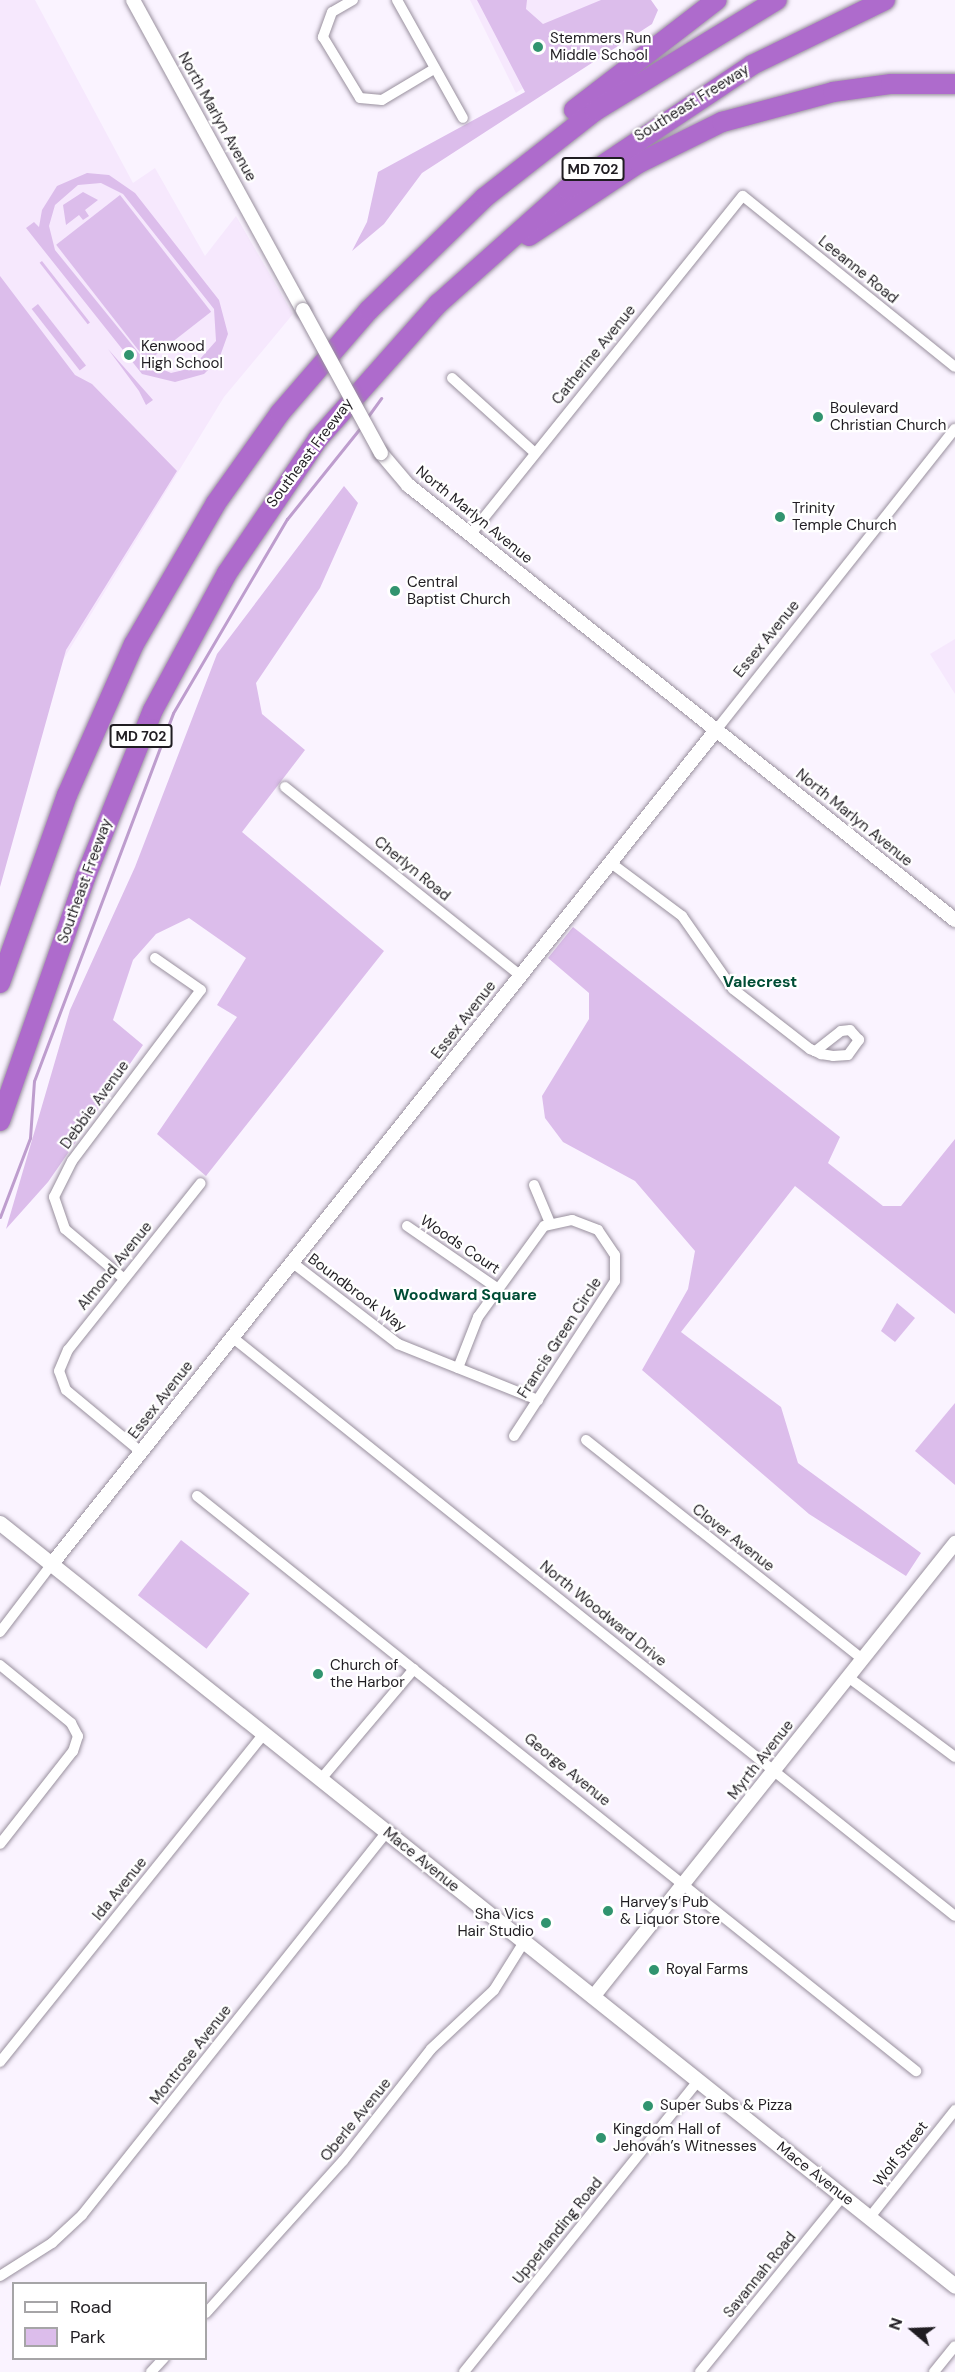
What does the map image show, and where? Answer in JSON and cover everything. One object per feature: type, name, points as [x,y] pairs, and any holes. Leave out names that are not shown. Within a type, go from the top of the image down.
[{"type":"highway","points":[[332,350],[413,254],[477,190],[717,0]]},
{"type":"highway","name":"MD 702","points":[[0,983],[67,795],[134,644],[216,503],[332,350],[419,259],[536,156],[659,68],[777,0]]},
{"type":"highway","name":"Southeast Freeway","points":[[0,1121],[85,878],[153,710],[255,527],[358,390],[474,269],[575,183],[733,76],[878,3],[891,0]]},
{"type":"highway","points":[[358,390],[441,307],[524,239],[669,147],[723,122],[802,98],[891,84],[955,84]]},
{"type":"main road","name":"Mace Avenue","points":[[0,1523],[955,2286]]},
{"type":"street","name":"North Marlyn Avenue","points":[[133,0],[381,453],[408,485],[955,920]]},
{"type":"street","points":[[353,0],[332,12],[323,37],[360,98],[382,100],[434,69]]},
{"type":"street","points":[[397,0],[463,118]]},
{"type":"street","name":"Leeanne Road","points":[[743,196],[955,367]]},
{"type":"street","name":"Catherine Avenue","points":[[470,535],[743,196]]},
{"type":"street","points":[[452,378],[535,453]]},
{"type":"street","name":"Essex Avenue","points":[[0,1632],[955,429]]},
{"type":"street","name":"Cherlyn Road","points":[[285,787],[520,975]]},
{"type":"street","points":[[611,863],[682,916],[734,990],[815,1051]]},
{"type":"street","name":"Debbie Avenue","points":[[123,1278],[65,1229],[54,1197],[78,1152],[201,990],[155,958]]},
{"type":"street","name":"Almond Avenue","points":[[141,1452],[66,1390],[59,1371],[68,1350],[123,1278],[201,1183]]},
{"type":"street","points":[[458,1368],[472,1327],[497,1288],[550,1223],[534,1185]]},
{"type":"street","name":"Francis Green Circle","points":[[514,1436],[606,1301],[617,1272],[610,1246],[598,1230],[572,1220],[550,1223]]},
{"type":"street","name":"Woods Court","points":[[407,1226],[497,1288]]},
{"type":"street","name":"Boundbrook Way","points":[[293,1263],[387,1337],[538,1400]]},
{"type":"street","name":"North Woodward Drive","points":[[232,1337],[955,1916]]},
{"type":"street","name":"Clover Avenue","points":[[586,1440],[862,1659]]},
{"type":"street","name":"George Avenue","points":[[197,1496],[916,2070]]},
{"type":"street","name":"Myrth Avenue","points":[[593,1997],[955,1543]]},
{"type":"street","points":[[0,1665],[71,1724],[78,1736],[73,1751],[0,1844]]},
{"type":"street","points":[[321,1779],[414,1669]]},
{"type":"street","points":[[848,1677],[955,1757]]},
{"type":"street","name":"Ida Avenue","points":[[0,2062],[264,1734]]},
{"type":"street","name":"Montrose Avenue","points":[[0,2276],[52,2243],[82,2215],[387,1832]]},
{"type":"street","name":"Oberle Avenue","points":[[207,2312],[336,2169],[436,2044],[494,1990],[524,1942]]},
{"type":"street","name":"Upperlanding Road","points":[[464,2372],[698,2081]]},
{"type":"street","name":"Wolf Street","points":[[870,2217],[955,2110]]},
{"type":"street","name":"Savannah Road","points":[[700,2372],[843,2196]]},
{"type":"street","points":[[934,2372],[955,2346]]},
{"type":"street","points":[[151,2372],[162,2360]]},
{"type":"shaded area","name":"Kenwood High School","points":[[0,0],[35,0],[133,183],[155,168],[205,256],[236,216],[293,314],[224,397],[0,763]]},
{"type":"shaded area","name":"Stemmers Run Middle School","points":[[470,0],[651,0],[516,93]]},
{"type":"shaded area","points":[[955,639],[955,694],[930,654]]},
{"type":"green space","points":[[477,0],[527,0],[526,9],[543,24],[601,0],[651,0],[658,10],[652,24],[422,173],[384,224],[352,251],[367,222],[378,172],[525,92]]},
{"type":"green space","points":[[87,173],[109,175],[135,193],[219,300],[228,334],[219,359],[204,374],[175,382],[142,374],[26,228],[34,222],[39,227],[42,210],[57,186]],"holes":[[[101,183],[123,194],[214,309],[216,341],[192,368],[171,373],[146,362],[55,250],[49,226],[55,205],[78,185]]]},
{"type":"green space","points":[[83,192],[98,200],[85,210],[89,216],[83,220],[79,215],[66,225],[63,205]]},
{"type":"green space","points":[[120,195],[211,312],[147,361],[56,245]]},
{"type":"green space","points":[[42,261],[90,322],[88,324],[40,263]]},
{"type":"green space","points":[[0,276],[75,375],[92,384],[177,471],[66,650],[0,887]]},
{"type":"green space","points":[[38,304],[86,365],[80,370],[32,309]]},
{"type":"green space","points":[[108,349],[153,400],[146,405],[139,391]]},
{"type":"green space","points":[[344,486],[358,503],[320,588],[256,683],[262,714],[305,750],[242,832],[384,951],[206,1176],[157,1134],[237,1017],[217,1005],[246,958],[189,918],[156,934],[133,960],[113,1020],[143,1045],[48,1182],[6,1229],[70,1010],[135,867],[217,654]]},
{"type":"green space","points":[[573,927],[840,1137],[828,1163],[883,1206],[901,1206],[955,1139],[955,1314],[795,1186],[681,1332],[781,1407],[798,1463],[921,1553],[906,1576],[809,1514],[642,1370],[688,1289],[695,1251],[635,1181],[563,1142],[545,1118],[542,1096],[589,1019],[589,993],[548,958]]},
{"type":"green space","points":[[897,1303],[915,1318],[895,1342],[881,1331]]},
{"type":"green space","points":[[955,1403],[955,1485],[915,1451]]},
{"type":"green space","points":[[181,1540],[250,1594],[206,1649],[138,1595]]},
{"type":"waterway","points":[[366,419],[381,398]]},
{"type":"waterway","points":[[0,1217],[30,1138],[34,1081],[173,713],[287,519],[361,427]]},
{"type":"place","name":"Stemmers Run Middle School","points":[[538,47]]},
{"type":"place","name":"Kenwood High School","points":[[129,355]]},
{"type":"place","name":"Boulevard Christian Church","points":[[818,417]]},
{"type":"place","name":"Trinity Temple Church","points":[[780,517]]},
{"type":"place","name":"Central Baptist Church","points":[[395,591]]},
{"type":"place","name":"Church of the Harbor","points":[[318,1674]]},
{"type":"place","name":"Harvey’s Pub & Liquor Store","points":[[608,1911]]},
{"type":"place","name":"Sha Vics Hair Studio","points":[[546,1923]]},
{"type":"place","name":"Royal Farms","points":[[654,1970]]},
{"type":"place","name":"Super Subs & Pizza","points":[[648,2106]]},
{"type":"place","name":"Kingdom Hall of Jehovah’s Witnesses","points":[[601,2138]]},
{"type":"district","name":"Valecrest","points":[[760,982]]},
{"type":"district","name":"Woodward Square","points":[[465,1295]]}]
